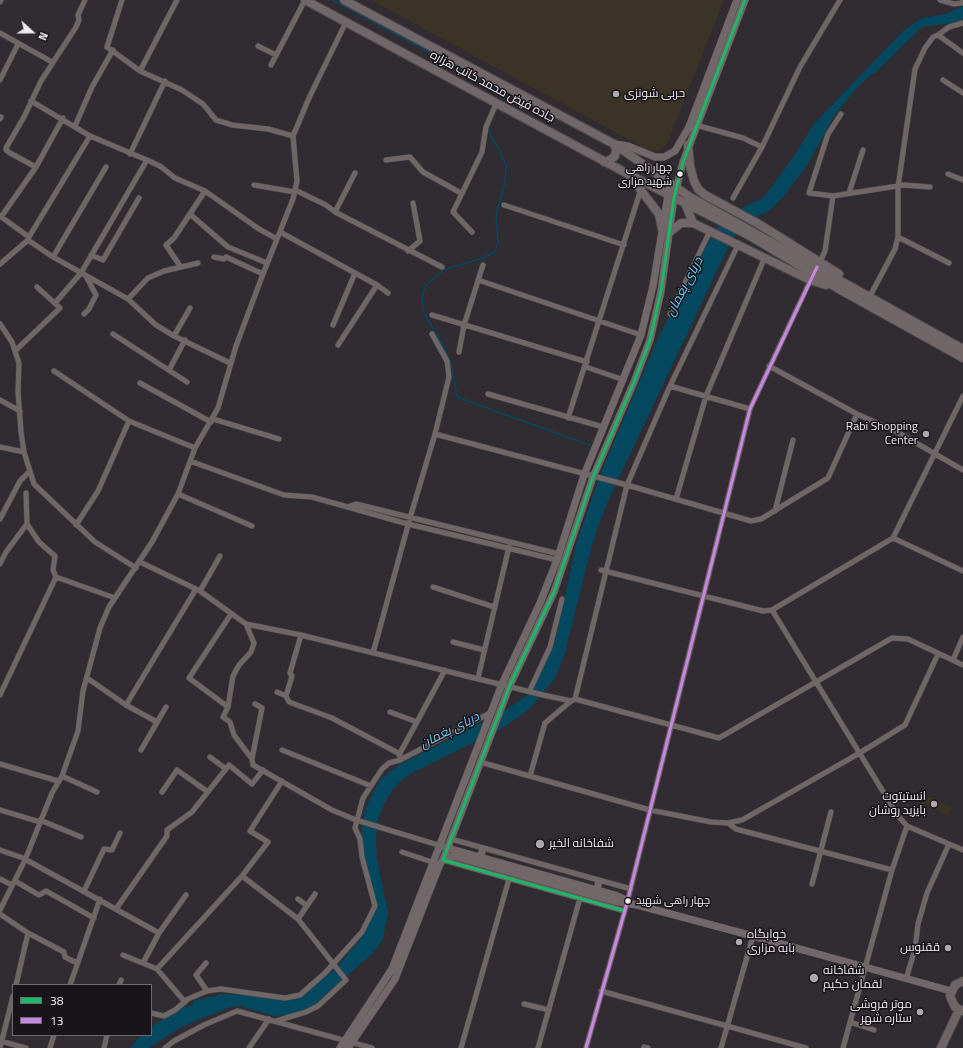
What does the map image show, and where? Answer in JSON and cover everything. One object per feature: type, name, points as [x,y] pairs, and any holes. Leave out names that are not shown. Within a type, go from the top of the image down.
[{"type":"highway","points":[[941,1048],[961,1011],[952,1004],[951,991],[955,985],[963,981]]},
{"type":"main road","name":"جاده فیض محمد کاتب هزاره","points":[[305,0],[604,162],[685,203],[722,214]]},
{"type":"main road","points":[[344,0],[614,144],[673,185],[722,214],[751,234],[815,271],[870,296],[963,358]]},
{"type":"main road","points":[[614,144],[628,146],[656,157],[664,157],[676,151],[689,127],[737,0]]},
{"type":"main road","points":[[340,1048],[348,1044],[395,979],[448,848],[510,685],[554,592],[593,477],[634,382],[650,340],[662,291],[666,230],[673,185],[745,0]]},
{"type":"main road","points":[[604,162],[615,156],[616,150],[614,144]]},
{"type":"main road","points":[[688,145],[690,166],[698,189],[710,199],[722,214],[757,223],[815,271],[844,292],[963,349]]},
{"type":"main road","points":[[348,1044],[392,969],[438,845],[490,713],[540,603],[558,557],[584,475],[624,380],[641,335],[666,230],[659,214],[628,174]]},
{"type":"main road","points":[[685,203],[693,223]]},
{"type":"main road","points":[[666,230],[681,223],[693,223],[765,257],[815,271]]},
{"type":"main road","points":[[438,845],[597,890],[637,905],[951,991]]},
{"type":"main road","points":[[480,857],[483,849]]},
{"type":"main road","points":[[443,860],[452,856],[467,863],[605,902],[628,902]]},
{"type":"main road","points":[[597,890],[599,881]]},
{"type":"street","points":[[36,168],[6,150],[52,62],[76,27],[79,20],[78,15],[85,0]]},
{"type":"street","points":[[122,0],[107,47],[140,70],[182,90],[203,104],[216,120],[232,125],[268,129],[293,136]]},
{"type":"street","points":[[140,70],[160,35],[176,0]]},
{"type":"street","points":[[271,66],[305,0]]},
{"type":"street","points":[[733,198],[762,147],[800,67],[840,0]]},
{"type":"street","points":[[940,0],[954,5],[962,2]]},
{"type":"street","points":[[0,910],[25,860],[40,821],[58,781],[62,776],[78,731],[83,691],[100,628],[109,607],[140,562],[178,494],[195,448],[218,408],[230,363],[267,263],[294,199],[298,181],[293,136],[309,98],[346,22]]},
{"type":"street","points":[[870,296],[895,249],[898,237],[898,187],[916,69],[925,48],[933,37],[949,27],[963,23]]},
{"type":"street","points":[[0,33],[52,62]]},
{"type":"street","points":[[938,35],[963,53]]},
{"type":"street","points":[[0,80],[18,44]]},
{"type":"street","points":[[258,46],[276,55]]},
{"type":"street","points":[[75,126],[92,87],[113,50]]},
{"type":"street","points":[[943,80],[963,93]]},
{"type":"street","points":[[130,154],[165,81]]},
{"type":"street","points":[[31,101],[63,118],[90,136],[160,166],[176,178],[206,191],[259,229],[277,238]]},
{"type":"street","points":[[472,232],[453,212],[482,152],[486,127],[496,104]]},
{"type":"street","points":[[841,114],[828,134],[809,192],[833,196],[904,185],[930,187]]},
{"type":"street","points":[[63,118],[36,168],[1,216],[53,257],[128,299],[156,325],[174,336],[230,363]]},
{"type":"street","points":[[696,125],[743,138],[762,147]]},
{"type":"street","points":[[0,264],[28,238],[90,136]]},
{"type":"street","points":[[849,193],[863,150]]},
{"type":"street","points":[[386,160],[410,158],[424,172],[461,193]]},
{"type":"street","points":[[55,303],[83,274],[91,255],[147,160]]},
{"type":"street","points":[[53,257],[106,167]]},
{"type":"street","points":[[335,212],[355,173]]},
{"type":"street","points":[[948,174],[963,180]]},
{"type":"street","points":[[254,185],[295,191],[326,205],[335,212],[408,251],[442,267]]},
{"type":"street","points":[[568,418],[600,322],[641,190]]},
{"type":"street","points":[[180,266],[166,245],[174,238],[206,191]]},
{"type":"street","points":[[586,1048],[601,991],[628,902],[750,408],[825,251],[833,196]]},
{"type":"street","points":[[91,255],[102,260],[139,198]]},
{"type":"street","points":[[408,251],[420,241],[413,203]]},
{"type":"street","points":[[504,205],[624,245]]},
{"type":"street","points":[[191,215],[228,247],[267,263]]},
{"type":"street","points":[[670,314],[712,231]]},
{"type":"street","points":[[280,232],[377,285],[388,293]]},
{"type":"street","points":[[898,237],[949,263]]},
{"type":"street","points":[[530,776],[545,723],[573,700],[604,571],[627,485],[670,386],[736,243]]},
{"type":"street","points":[[214,257],[224,259],[226,257],[263,274]]},
{"type":"street","points":[[676,499],[706,396],[765,257]]},
{"type":"street","points":[[128,299],[148,278],[180,266],[198,263]]},
{"type":"street","points":[[459,352],[464,325],[483,265]]},
{"type":"street","points":[[333,325],[355,273]]},
{"type":"street","points":[[83,274],[96,295],[89,309],[84,314]]},
{"type":"street","points":[[478,280],[540,302],[544,301],[600,322],[641,335]]},
{"type":"street","points":[[338,345],[377,285]]},
{"type":"street","points":[[15,351],[60,308],[37,287]]},
{"type":"street","points":[[174,336],[190,308]]},
{"type":"street","points":[[432,315],[586,365],[624,380]]},
{"type":"street","points":[[0,324],[12,342],[19,363],[18,392],[21,432],[24,452],[34,484],[76,526],[95,542],[136,568]]},
{"type":"street","points":[[114,334],[187,382]]},
{"type":"street","points":[[373,653],[408,524],[435,434],[450,370],[444,353],[432,334]]},
{"type":"street","points":[[169,370],[185,340]]},
{"type":"street","points":[[769,366],[857,414],[897,432],[963,470]]},
{"type":"street","points":[[54,371],[129,421],[195,448]]},
{"type":"street","points":[[140,383],[212,420],[279,439]]},
{"type":"street","points":[[670,386],[750,408]]},
{"type":"street","points":[[488,394],[603,427]]},
{"type":"street","points":[[604,571],[763,611],[772,610],[893,538],[963,396]]},
{"type":"street","points":[[0,400],[20,411]]},
{"type":"street","points":[[435,434],[584,475],[627,485],[751,521],[761,519],[828,478],[857,414]]},
{"type":"street","points":[[76,526],[98,491],[129,421]]},
{"type":"street","points":[[775,511],[793,440]]},
{"type":"street","points":[[0,447],[24,452]]},
{"type":"street","points":[[190,461],[284,495],[312,497],[350,506],[355,510],[508,549],[558,557]]},
{"type":"street","points":[[0,519],[20,481],[30,471]]},
{"type":"street","points":[[0,695],[56,578],[53,570],[55,556],[39,542],[27,524],[26,494]]},
{"type":"street","points":[[178,494],[252,526]]},
{"type":"street","points":[[350,506],[356,504],[510,542],[558,557]]},
{"type":"street","points":[[0,564],[6,552],[27,524]]},
{"type":"street","points":[[893,538],[963,571]]},
{"type":"street","points":[[478,678],[510,542]]},
{"type":"street","points":[[126,705],[220,556]]},
{"type":"street","points":[[140,562],[198,590],[246,624],[301,635],[510,685],[543,695],[573,700],[671,724],[719,738],[892,638],[908,639],[963,665]]},
{"type":"street","points":[[56,578],[115,598]]},
{"type":"street","points":[[433,587],[494,607]]},
{"type":"street","points":[[531,691],[550,648],[562,599]]},
{"type":"street","points":[[772,610],[858,754],[898,816],[907,826],[963,850]]},
{"type":"street","points":[[228,707],[189,678],[231,614]]},
{"type":"street","points":[[246,624],[254,643],[251,652],[239,665],[233,676],[228,707],[223,716],[230,722],[234,735],[252,758]]},
{"type":"street","points":[[286,696],[292,676],[290,673],[301,635]]},
{"type":"street","points":[[953,660],[963,637]]},
{"type":"street","points":[[453,642],[484,650]]},
{"type":"street","points":[[480,762],[650,810],[711,822],[728,823],[742,820],[858,754],[905,725],[938,654]]},
{"type":"street","points":[[395,762],[445,670]]},
{"type":"street","points":[[87,678],[126,705],[157,722]]},
{"type":"street","points":[[277,692],[286,696],[289,702],[332,718],[400,754]]},
{"type":"street","points":[[254,704],[262,708],[252,758],[253,766],[263,770],[332,810],[359,821],[438,845]]},
{"type":"street","points":[[141,750],[166,707]]},
{"type":"street","points":[[390,712],[417,722]]},
{"type":"street","points":[[152,1013],[164,1016],[196,994],[222,989],[285,998],[300,995],[335,965],[362,932],[375,906],[362,858],[360,839],[355,828],[359,821],[364,798],[371,786],[382,769],[389,763],[395,762],[490,713]]},
{"type":"street","points":[[282,750],[371,786]]},
{"type":"street","points":[[210,757],[226,769]]},
{"type":"street","points":[[0,764],[58,781]]},
{"type":"street","points":[[116,909],[166,836],[167,830],[188,816],[226,769],[230,766],[252,784],[263,770]]},
{"type":"street","points":[[162,792],[177,770],[208,792]]},
{"type":"street","points":[[62,776],[97,792]]},
{"type":"street","points":[[157,969],[242,876],[268,842],[250,830],[282,781]]},
{"type":"street","points":[[0,810],[40,821],[81,837]]},
{"type":"street","points":[[812,884],[831,812]]},
{"type":"street","points":[[728,823],[736,829],[892,870]]},
{"type":"street","points":[[843,1048],[892,870],[907,826]]},
{"type":"street","points":[[84,891],[104,849],[112,850],[120,833]]},
{"type":"street","points":[[451,840],[631,889]]},
{"type":"street","points":[[906,978],[915,949],[918,924],[927,893],[949,844]]},
{"type":"street","points":[[0,850],[25,860],[100,899],[159,933]]},
{"type":"street","points":[[402,852],[432,862]]},
{"type":"street","points":[[467,863],[509,879],[580,898],[605,902],[625,911]]},
{"type":"street","points":[[242,876],[298,919],[346,980],[318,1006],[306,1012],[276,1021]]},
{"type":"street","points":[[0,879],[14,883],[40,895],[46,891],[94,918]]},
{"type":"street","points":[[461,1048],[509,879]]},
{"type":"street","points":[[298,919],[315,894]]},
{"type":"street","points":[[143,963],[159,933],[186,895]]},
{"type":"street","points":[[538,1048],[580,898]]},
{"type":"street","points":[[70,984],[100,899]]},
{"type":"street","points":[[298,899],[307,906]]},
{"type":"street","points":[[0,914],[28,933],[64,952],[65,957],[77,963]]},
{"type":"street","points":[[16,984],[28,933]]},
{"type":"street","points":[[721,1048],[753,936]]},
{"type":"street","points":[[123,955],[157,969],[185,1002]]},
{"type":"street","points":[[206,963],[196,975],[207,991]]},
{"type":"street","points":[[601,991],[806,1048]]},
{"type":"street","points":[[0,1048],[12,1000]]},
{"type":"street","points":[[524,1004],[549,1010]]},
{"type":"street","points":[[165,1048],[174,1041],[194,1030],[237,1011],[276,1021],[348,1044],[372,1048]]},
{"type":"street","points":[[249,1048],[269,1019]]},
{"type":"street","points":[[850,1022],[874,1030]]},
{"type":"street","points":[[50,1048],[54,1036]]},
{"type":"street","points":[[104,1048],[106,1036]]},
{"type":"street","points":[[1,1041],[26,1048]]},
{"type":"shaded area","name":"حربی شونزی","points":[[371,0],[724,0],[667,145],[657,151],[646,149]]},
{"type":"shaded area","name":"انستیتوت بایزید روشان","points":[[919,792],[952,808],[949,816],[916,800]]},
{"type":"water","name":"دریای پغمان","points":[[963,6],[963,19],[953,23],[922,27],[875,73],[870,75],[855,90],[834,116],[808,164],[784,196],[769,211],[760,215],[733,237],[608,501],[597,529],[565,653],[555,678],[532,706],[523,714],[501,729],[412,773],[401,781],[391,792],[383,806],[377,823],[377,859],[388,912],[383,939],[375,951],[310,1009],[288,1015],[274,1016],[241,1006],[234,1006],[180,1028],[149,1048],[130,1048],[141,1036],[152,1036],[152,1026],[184,1005],[188,1007],[193,1005],[193,1001],[222,994],[246,995],[281,1000],[292,1000],[301,997],[335,969],[358,942],[365,933],[374,911],[369,872],[363,860],[361,834],[365,810],[374,791],[381,779],[399,765],[504,711],[532,692],[555,641],[577,542],[600,475],[659,336],[711,237],[718,226],[745,206],[760,200],[767,193],[794,156],[814,124],[903,31],[922,18],[945,14]]},
{"type":"waterway","points":[[333,0],[503,92],[501,102]]},
{"type":"waterway","points":[[488,127],[492,139],[498,147],[506,165],[505,182],[496,215],[498,243],[494,253],[444,270],[426,285],[422,298],[424,313],[446,351],[451,364],[457,397],[592,446]]},
{"type":"transit line","name":"38","points":[[625,911],[443,860],[510,685],[554,592],[593,477],[634,382],[650,340],[661,291],[674,198],[683,162],[745,0]]},
{"type":"transit line","name":"13","points":[[586,1048],[627,903],[750,409],[817,267]]},
{"type":"place","name":"حربی شونزی","points":[[616,94]]},
{"type":"place","name":"چهار راهی شهید مزاری","points":[[680,174]]},
{"type":"place","name":"Rabi Shopping Center","points":[[926,434]]},
{"type":"place","name":"انستیتوت بایزید روشان","points":[[934,804]]},
{"type":"place","name":"شفاخانه الخیر","points":[[540,844]]},
{"type":"place","name":"چهار راهی شهید","points":[[628,901]]},
{"type":"place","name":"خوابگاه بابه مزاری","points":[[739,942]]},
{"type":"place","name":"ققنوس","points":[[948,948]]},
{"type":"place","name":"شفاخانه لقمان حکیم","points":[[814,978]]},
{"type":"place","name":"موتر فروشی ستاره شهر","points":[[920,1012]]}]
